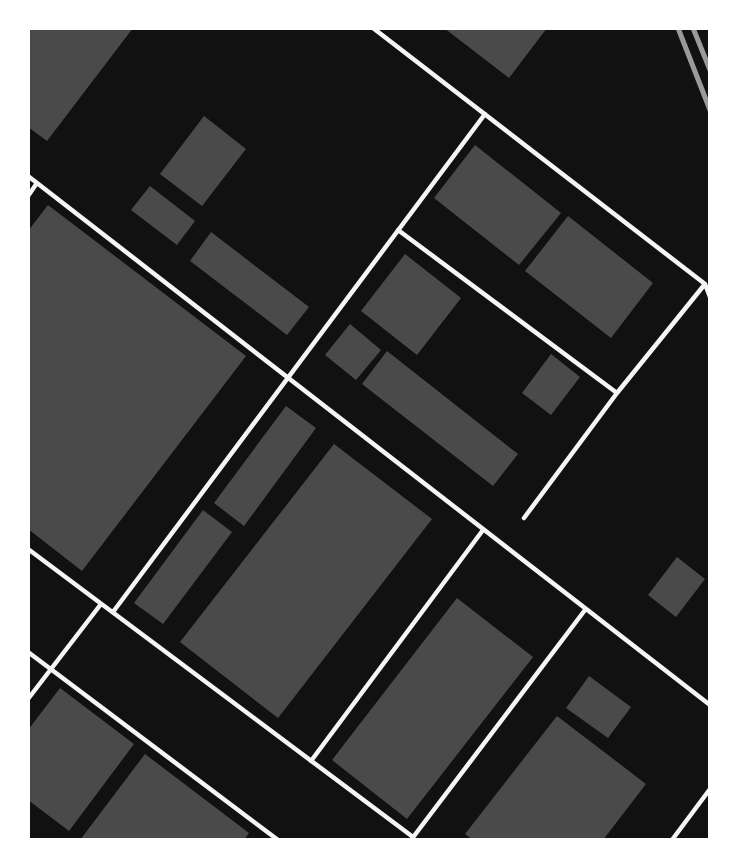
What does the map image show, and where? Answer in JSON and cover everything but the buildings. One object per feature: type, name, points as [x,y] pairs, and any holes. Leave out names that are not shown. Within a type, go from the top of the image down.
[{"type":"lane","points":[[373,28],[705,284],[710,297]]},
{"type":"lane","points":[[113,612],[485,114]]},
{"type":"lane","points":[[28,176],[710,705]]},
{"type":"lane","points":[[28,195],[37,183]]},
{"type":"lane","points":[[398,230],[617,393]]},
{"type":"lane","points":[[524,517],[617,393],[705,284]]},
{"type":"lane","points":[[311,761],[483,530]]},
{"type":"lane","points":[[28,549],[412,839],[585,610]]},
{"type":"lane","points":[[28,698],[101,604]]},
{"type":"lane","points":[[28,652],[278,840]]},
{"type":"lane","points":[[672,840],[710,789]]},
{"type":"railway","points":[[678,28],[710,110]]},
{"type":"railway","points":[[693,28],[710,70]]}]
